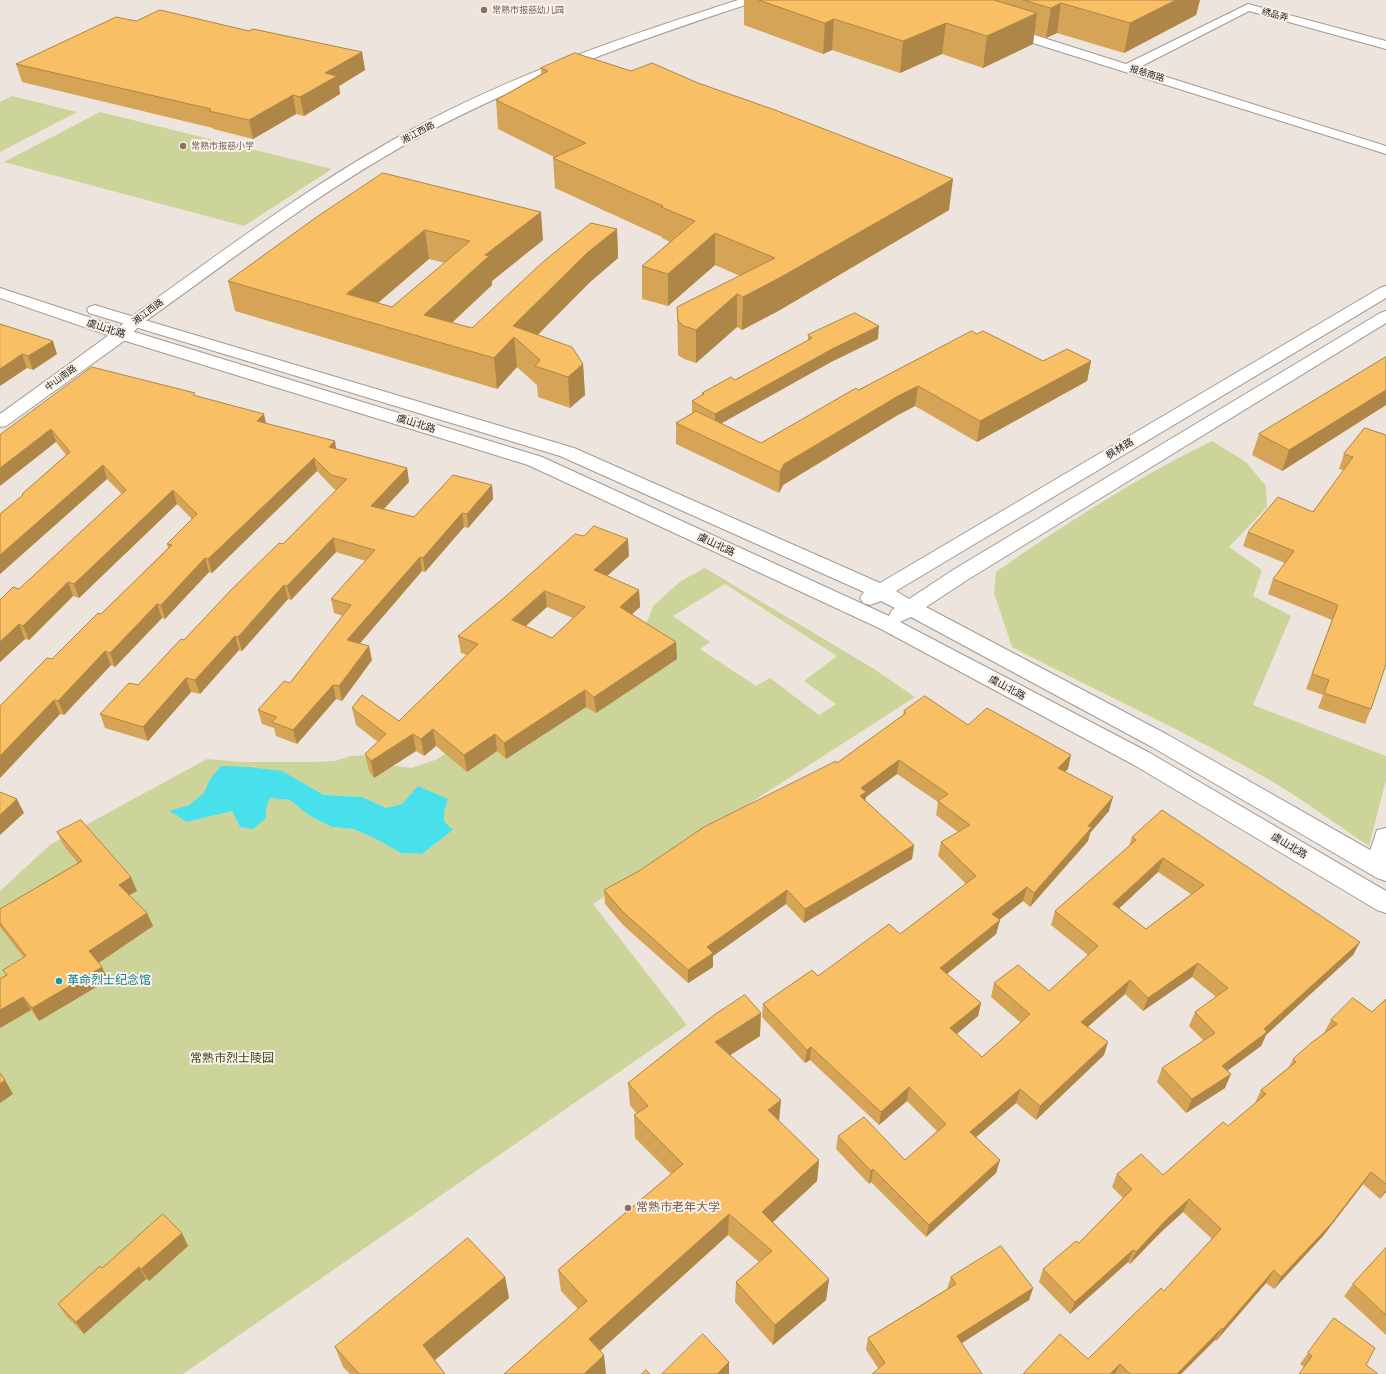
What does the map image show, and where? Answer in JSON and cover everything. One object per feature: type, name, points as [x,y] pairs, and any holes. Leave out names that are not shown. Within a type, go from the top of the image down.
[{"type":"main road","name":"湘江西路","points":[[128,328],[306,199],[414,134],[511,86],[654,31],[750,0]]},
{"type":"main road","name":"绣品弄","points":[[1128,68],[1248,7],[1386,44]]},
{"type":"main road","name":"报慈南路","points":[[991,25],[1386,150]]},
{"type":"main road","name":"虞山北路","points":[[0,283],[128,328],[535,461],[886,623],[1142,759],[1386,903]]},
{"type":"main road","name":"枫林路","points":[[855,609],[879,591],[1386,291]]},
{"type":"main road","name":"虞山北路","points":[[0,293],[567,452],[879,591],[1160,741],[1381,869]]},
{"type":"main road","points":[[886,623],[967,570],[1386,316]]},
{"type":"main road","name":"中山南路","points":[[0,422],[128,328]]},
{"type":"main road","points":[[1381,869],[1386,836]]},
{"type":"green space","points":[[12,96],[77,112],[0,152],[0,102]]},
{"type":"green space","points":[[100,112],[332,169],[244,226],[4,162]]},
{"type":"green space","points":[[1212,441],[1246,462],[1266,486],[1267,507],[1229,547],[1262,570],[1253,596],[1291,616],[1253,705],[1386,756],[1386,780],[1369,846],[1290,792],[1213,748],[1012,647],[994,593],[996,572],[1101,502],[1156,470]]},
{"type":"green space","name":"常熟市烈士陵园","points":[[705,568],[874,669],[915,697],[593,904],[687,1025],[183,1374],[0,1374],[0,891],[51,844],[207,759],[243,762],[315,762],[335,761],[350,756],[371,755],[389,765],[411,768],[438,759],[532,686],[623,651],[647,622],[653,606],[681,581]],"holes":[[[725,584],[837,656],[804,681],[836,704],[819,715],[770,678],[756,686],[700,649],[710,642],[673,616]],[[210,779],[305,784],[324,795],[362,797],[386,808],[402,804],[414,791],[444,811],[444,821],[453,830],[422,854],[401,853],[374,838],[353,829],[332,827],[310,816],[291,800],[270,798],[266,809],[266,818],[240,827],[232,811],[187,822],[170,811],[189,805],[205,793]]]},
{"type":"water","points":[[221,766],[249,767],[282,771],[324,795],[362,797],[386,808],[402,804],[418,786],[448,799],[444,811],[444,821],[453,830],[422,854],[401,853],[374,838],[353,829],[332,827],[310,816],[290,800],[270,798],[266,809],[266,818],[253,829],[240,827],[232,811],[187,822],[169,811],[189,805],[204,793],[210,779]]},
{"type":"building","points":[[759,0],[994,0],[1037,13],[987,36],[946,23],[903,41],[834,19],[825,23]]},
{"type":"building","points":[[1024,0],[1176,0],[1130,23],[1061,3],[1051,8]]},
{"type":"building","points":[[160,10],[249,31],[253,29],[362,52],[325,73],[337,76],[300,97],[293,95],[249,120],[209,111],[211,109],[16,64],[116,17],[136,21]]},
{"type":"building","points":[[575,53],[631,71],[652,63],[698,83],[775,110],[953,179],[781,277],[743,297],[737,294],[696,330],[684,326],[678,321],[677,307],[775,258],[715,233],[668,274],[642,266],[695,221],[553,158],[586,143],[496,100],[548,71],[541,68]]},
{"type":"building","points":[[383,173],[541,212],[485,255],[489,256],[424,315],[472,328],[544,261],[591,223],[617,229],[587,253],[513,326],[572,347],[583,364],[568,377],[535,366],[540,360],[514,337],[494,358],[228,281],[318,216]],"holes":[[[425,230],[470,241],[392,307],[347,294]]]},
{"type":"building","points":[[855,313],[879,326],[832,349],[715,414],[692,401],[704,394],[702,393],[731,377],[735,380],[812,338],[808,335]]},
{"type":"building","points":[[0,324],[53,341],[28,356],[22,354],[0,369]]},
{"type":"building","points":[[972,331],[977,334],[983,331],[1043,361],[1067,349],[1091,361],[980,421],[918,386],[898,396],[784,464],[780,472],[676,423],[696,411],[761,443],[856,388],[858,390]]},
{"type":"building","points":[[1386,357],[1386,390],[1289,450],[1259,434]]},
{"type":"building","points":[[92,367],[195,393],[193,395],[264,414],[257,421],[335,441],[329,447],[407,468],[371,506],[414,517],[453,475],[492,485],[467,514],[462,513],[423,558],[420,557],[347,640],[369,646],[339,686],[333,685],[293,730],[272,722],[277,717],[258,710],[284,681],[290,683],[351,605],[331,599],[375,550],[333,538],[287,586],[284,585],[238,637],[235,636],[195,680],[186,678],[143,727],[100,714],[129,683],[138,685],[181,639],[184,640],[231,590],[279,543],[283,544],[347,479],[331,475],[314,458],[208,559],[205,558],[161,605],[157,604],[110,653],[105,651],[58,701],[54,700],[0,756],[0,706],[47,658],[52,659],[98,613],[101,614],[172,545],[167,544],[197,514],[173,490],[74,584],[68,582],[23,626],[19,624],[0,642],[0,600],[13,587],[19,589],[126,490],[103,465],[0,555],[0,514],[70,452],[51,429],[0,468],[0,435]]},
{"type":"building","points":[[1365,428],[1386,435],[1386,664],[1371,709],[1324,693],[1329,680],[1312,674],[1338,605],[1273,579],[1294,551],[1248,532],[1278,497],[1313,512],[1353,457],[1344,454]]},
{"type":"building","points":[[594,526],[628,539],[594,570],[639,590],[620,607],[676,642],[594,697],[585,690],[504,743],[495,734],[464,755],[433,729],[421,739],[413,734],[371,761],[365,754],[386,734],[352,708],[362,695],[399,721],[478,644],[458,636],[505,597],[575,534],[584,536]],"holes":[[[545,591],[585,607],[552,638],[512,620]]]},
{"type":"building","points":[[925,696],[968,725],[987,708],[1071,755],[1058,768],[1113,797],[1088,826],[1092,827],[1034,893],[1027,887],[992,914],[1000,920],[940,968],[981,1003],[950,1028],[982,1057],[1030,1014],[994,983],[1018,965],[1049,991],[1098,946],[1055,911],[1136,840],[1132,837],[1162,810],[1360,942],[1264,1029],[1267,1032],[1222,1066],[1231,1074],[1192,1099],[1162,1068],[1215,1033],[1195,1012],[1228,988],[1198,963],[1148,998],[1130,980],[1081,1022],[1108,1042],[1040,1106],[1020,1089],[970,1132],[1000,1160],[929,1225],[873,1169],[871,1171],[838,1136],[864,1117],[905,1160],[946,1124],[909,1087],[881,1112],[811,1047],[807,1050],[763,1004],[812,970],[818,976],[889,924],[900,934],[976,876],[941,842],[970,825],[938,801],[948,794],[899,760],[861,788],[866,792],[860,796],[914,845],[805,909],[787,890],[707,947],[713,953],[688,970],[623,912],[604,890],[639,871],[704,827],[836,761],[837,763],[906,713],[904,711]],"holes":[[[1163,858],[1204,885],[1146,929],[1113,904]]]},
{"type":"building","points":[[0,792],[17,799],[0,815]]},
{"type":"building","points":[[81,820],[131,877],[119,885],[147,913],[89,951],[102,967],[32,1008],[23,997],[0,1010],[0,979],[7,975],[3,970],[26,956],[0,923],[0,909],[82,861],[57,832]]},
{"type":"building","points":[[745,995],[761,1013],[715,1042],[781,1100],[768,1110],[819,1160],[762,1212],[829,1279],[775,1325],[736,1282],[772,1251],[729,1214],[589,1339],[604,1355],[584,1374],[504,1374],[587,1301],[558,1270],[683,1164],[634,1115],[648,1106],[628,1083],[714,1015]]},
{"type":"building","points":[[1353,998],[1372,1012],[1386,999],[1386,1184],[1371,1172],[1331,1224],[1281,1277],[1274,1270],[1223,1329],[1222,1328],[1177,1374],[1130,1374],[1120,1364],[1110,1374],[1023,1374],[1060,1334],[1088,1359],[1161,1288],[1164,1291],[1221,1229],[1189,1199],[1167,1219],[1136,1252],[1133,1250],[1075,1302],[1043,1269],[1076,1241],[1079,1243],[1132,1189],[1117,1174],[1141,1154],[1163,1175],[1223,1122],[1228,1126],[1266,1094],[1261,1090],[1296,1062],[1293,1059],[1311,1043],[1337,1024],[1331,1020]]},
{"type":"building","points":[[0,1073],[5,1080],[0,1084]]},
{"type":"building","points":[[163,1214],[182,1233],[141,1269],[139,1267],[76,1322],[58,1304],[100,1266],[102,1268]]},
{"type":"building","points":[[468,1238],[505,1277],[423,1345],[445,1374],[359,1374],[335,1347]]},
{"type":"building","points":[[1001,1246],[1033,1288],[957,1336],[982,1374],[872,1374],[885,1363],[868,1338],[956,1284],[951,1277]]},
{"type":"building","points":[[1386,1248],[1386,1315],[1353,1284]]},
{"type":"building","points":[[1334,1318],[1375,1348],[1366,1365],[1377,1374],[1299,1374],[1312,1356],[1308,1353]]},
{"type":"building","points":[[703,1334],[729,1362],[717,1374],[662,1374]]},
{"type":"building","points":[[646,1370],[650,1374],[642,1374]]},
{"type":"place","name":"常熟市报慈幼儿园","points":[[484,10]]},
{"type":"place","name":"常熟市报慈小学","points":[[183,146]]},
{"type":"place","name":"革命烈士纪念馆","points":[[59,981]]},
{"type":"place","name":"常熟市老年大学","points":[[628,1208]]}]
